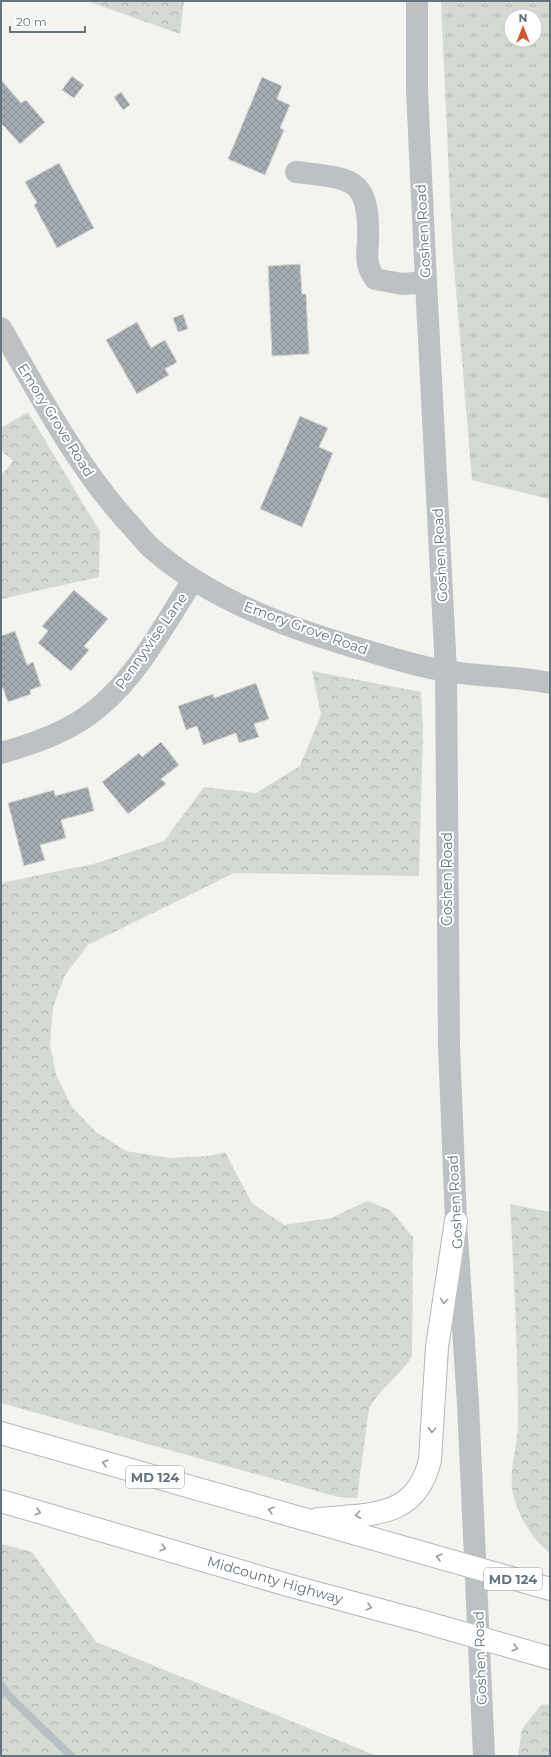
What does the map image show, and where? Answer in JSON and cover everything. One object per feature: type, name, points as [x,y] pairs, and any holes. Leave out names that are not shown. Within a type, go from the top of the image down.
[{"type":"main road","points":[[308,1520],[390,1511],[403,1503],[417,1491],[426,1476],[430,1460],[437,1347],[456,1221]]},
{"type":"main road","name":"MD 124","points":[[1,1433],[550,1589]]},
{"type":"main road","name":"Midcounty Highway","points":[[1,1501],[291,1586],[479,1637],[550,1658]]},
{"type":"street","name":"Goshen Road","points":[[417,1],[417,90],[446,671],[449,1046],[456,1221],[476,1568],[484,1756]]},
{"type":"street","points":[[296,172],[342,178],[357,186],[364,199],[368,224],[367,266],[375,278],[402,284],[426,282]]},
{"type":"street","name":"Emory Grove Road","points":[[1,328],[64,439],[102,492],[149,546],[193,580],[247,608],[349,646],[446,671],[500,675],[550,683]]},
{"type":"street","name":"Pennywise Lane","points":[[1,753],[51,737],[99,707],[113,694],[139,662],[193,580]]},
{"type":"green space","points":[[87,1],[184,1],[180,34]]},
{"type":"green space","points":[[441,1],[550,1],[549,499],[472,480],[452,242]]},
{"type":"green space","points":[[28,412],[100,532],[99,577],[1,599],[1,476],[13,461],[1,450],[1,428]]},
{"type":"green space","points":[[312,671],[421,692],[423,731],[419,876],[234,873],[88,945],[65,975],[53,1007],[50,1044],[56,1075],[72,1107],[96,1132],[126,1151],[169,1158],[209,1156],[225,1152],[252,1203],[284,1225],[331,1218],[367,1201],[390,1210],[413,1237],[412,1357],[379,1394],[369,1408],[357,1498],[338,1497],[1,1403],[1,883],[93,864],[164,841],[204,787],[256,793],[300,766],[321,715]]},
{"type":"green space","points":[[510,1204],[550,1212],[550,1553],[538,1542],[528,1528],[517,1506],[512,1489],[512,1470],[518,1432],[518,1396],[516,1314]]},
{"type":"green space","points":[[1,1544],[32,1552],[96,1642],[377,1756],[1,1756]]},
{"type":"green space","points":[[550,1704],[550,1756],[518,1756],[522,1729],[541,1705]]},
{"type":"building","points":[[72,76],[84,85],[74,98],[62,90]]},
{"type":"building","points":[[262,77],[282,86],[277,99],[290,105],[280,128],[284,130],[265,175],[228,159]]},
{"type":"building","points":[[1,80],[21,103],[26,100],[45,122],[20,144],[3,125],[1,127]]},
{"type":"building","points":[[121,92],[130,105],[123,110],[114,97]]},
{"type":"building","points":[[59,163],[94,228],[57,248],[34,205],[37,203],[25,182]]},
{"type":"building","points":[[300,264],[302,294],[306,294],[309,354],[272,356],[268,266]]},
{"type":"building","points":[[183,314],[188,329],[178,332],[173,318]]},
{"type":"building","points":[[137,322],[151,348],[165,340],[177,362],[165,369],[169,375],[137,394],[106,340]]},
{"type":"building","points":[[300,416],[328,428],[319,447],[333,453],[302,527],[260,509]]},
{"type":"building","points":[[74,590],[108,619],[84,646],[89,650],[71,671],[38,643],[48,631],[42,626]]},
{"type":"building","points":[[15,631],[27,665],[33,662],[41,686],[30,690],[31,694],[8,702],[3,688],[1,689],[1,636]]},
{"type":"building","points":[[256,683],[269,719],[254,724],[259,737],[239,743],[236,733],[203,745],[197,726],[186,730],[178,706],[213,694],[214,698]]},
{"type":"building","points":[[161,742],[179,765],[161,779],[166,784],[128,814],[102,782],[139,753],[142,757]]},
{"type":"building","points":[[88,787],[94,811],[61,820],[66,838],[40,845],[45,860],[24,866],[8,803],[54,790],[55,796]]},
{"type":"waterway","points":[[1,1685],[9,1696],[71,1756]]}]
